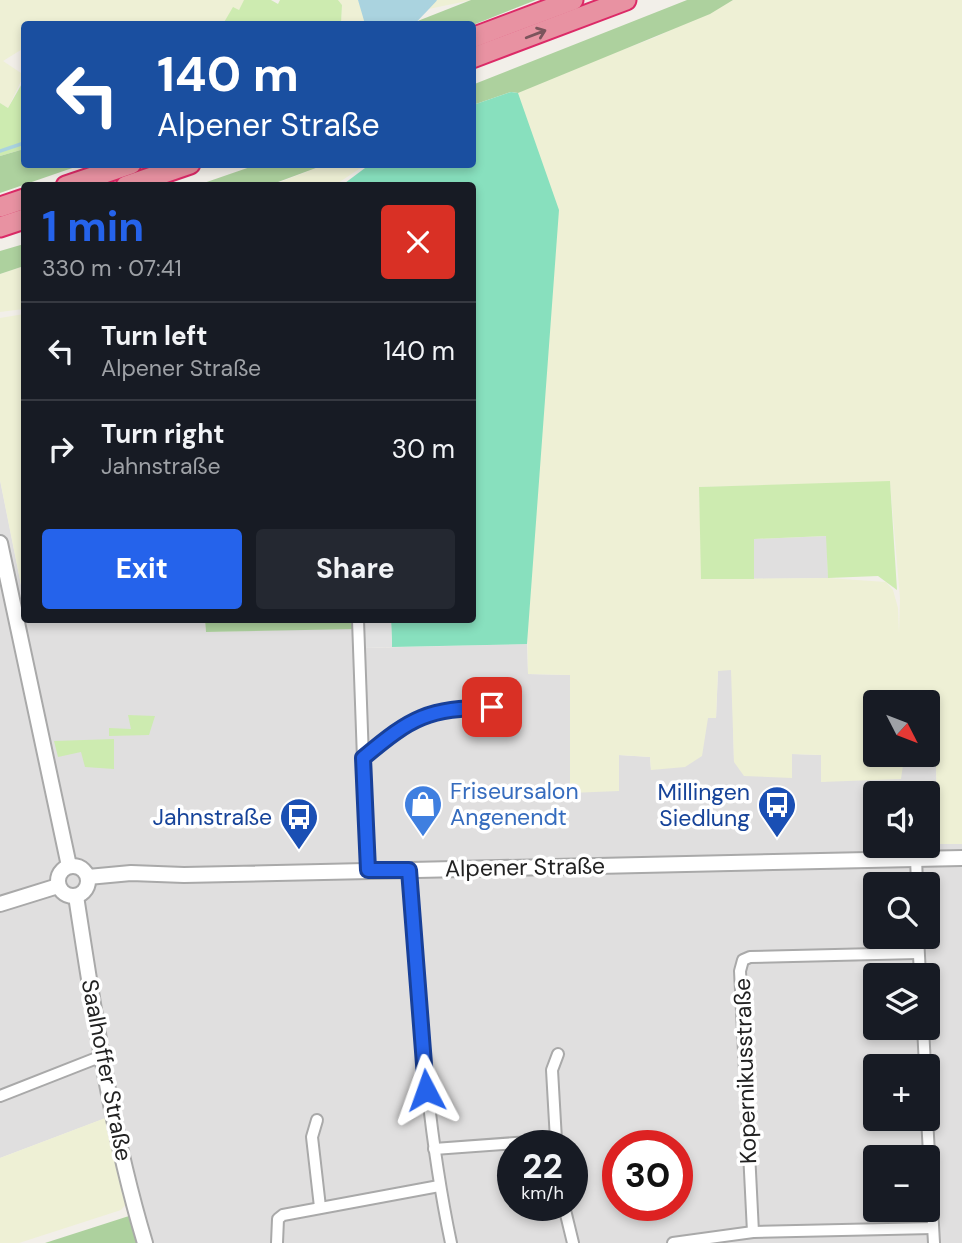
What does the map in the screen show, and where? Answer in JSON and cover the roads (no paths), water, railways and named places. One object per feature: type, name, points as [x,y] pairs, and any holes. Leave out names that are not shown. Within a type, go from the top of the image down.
[{"type":"highway","points":[[476,36],[573,0]]},
{"type":"highway","points":[[476,56],[626,0]]},
{"type":"highway","points":[[78,182],[119,168]]},
{"type":"highway","points":[[138,182],[179,168]]},
{"type":"highway","points":[[0,207],[21,200]]},
{"type":"highway","points":[[0,227],[21,220]]},
{"type":"street","points":[[0,543],[69,866]]},
{"type":"street","points":[[358,623],[368,870]]},
{"type":"street","points":[[363,758],[403,725],[423,714],[452,708],[492,707]]},
{"type":"street","points":[[916,858],[917,872]]},
{"type":"street","name":"Alpener Straße","points":[[88,877],[131,873],[184,875],[916,858]]},
{"type":"street","name":"Alpener Straße","points":[[940,858],[962,858]]},
{"type":"street","points":[[69,866],[83,869],[88,877],[87,887],[76,896],[63,893],[58,886],[58,876],[69,866]]},
{"type":"street","points":[[409,870],[434,1149],[451,1243]]},
{"type":"street","points":[[0,904],[58,886]]},
{"type":"street","name":"Saalhoffer Straße","points":[[76,896],[102,1056],[130,1191],[145,1243]]},
{"type":"street","points":[[918,949],[919,963]]},
{"type":"street","name":"Kopernikusstraße","points":[[752,1231],[740,971],[743,960],[750,957],[918,953]]},
{"type":"street","points":[[555,1130],[552,1070],[558,1054]]},
{"type":"street","points":[[0,1096],[102,1056]]},
{"type":"street","points":[[317,1120],[312,1137],[320,1207]]},
{"type":"street","points":[[929,1131],[934,1243]]},
{"type":"street","points":[[434,1149],[497,1146]]},
{"type":"street","points":[[277,1243],[278,1219],[284,1215],[439,1186]]},
{"type":"street","points":[[568,1221],[573,1243]]},
{"type":"street","points":[[673,1243],[752,1231],[933,1228]]},
{"type":"water","points":[[358,0],[435,0],[429,9],[413,20],[364,21]]},
{"type":"waterway","points":[[412,21],[435,0]]},
{"type":"waterway","points":[[0,151],[21,144]]},
{"type":"place","name":"Friseursalon Angenendt","points":[[423,838]]},
{"type":"place","name":"Millingen Siedlung","points":[[777,839]]},
{"type":"place","name":"Jahnstraße","points":[[299,851]]}]
